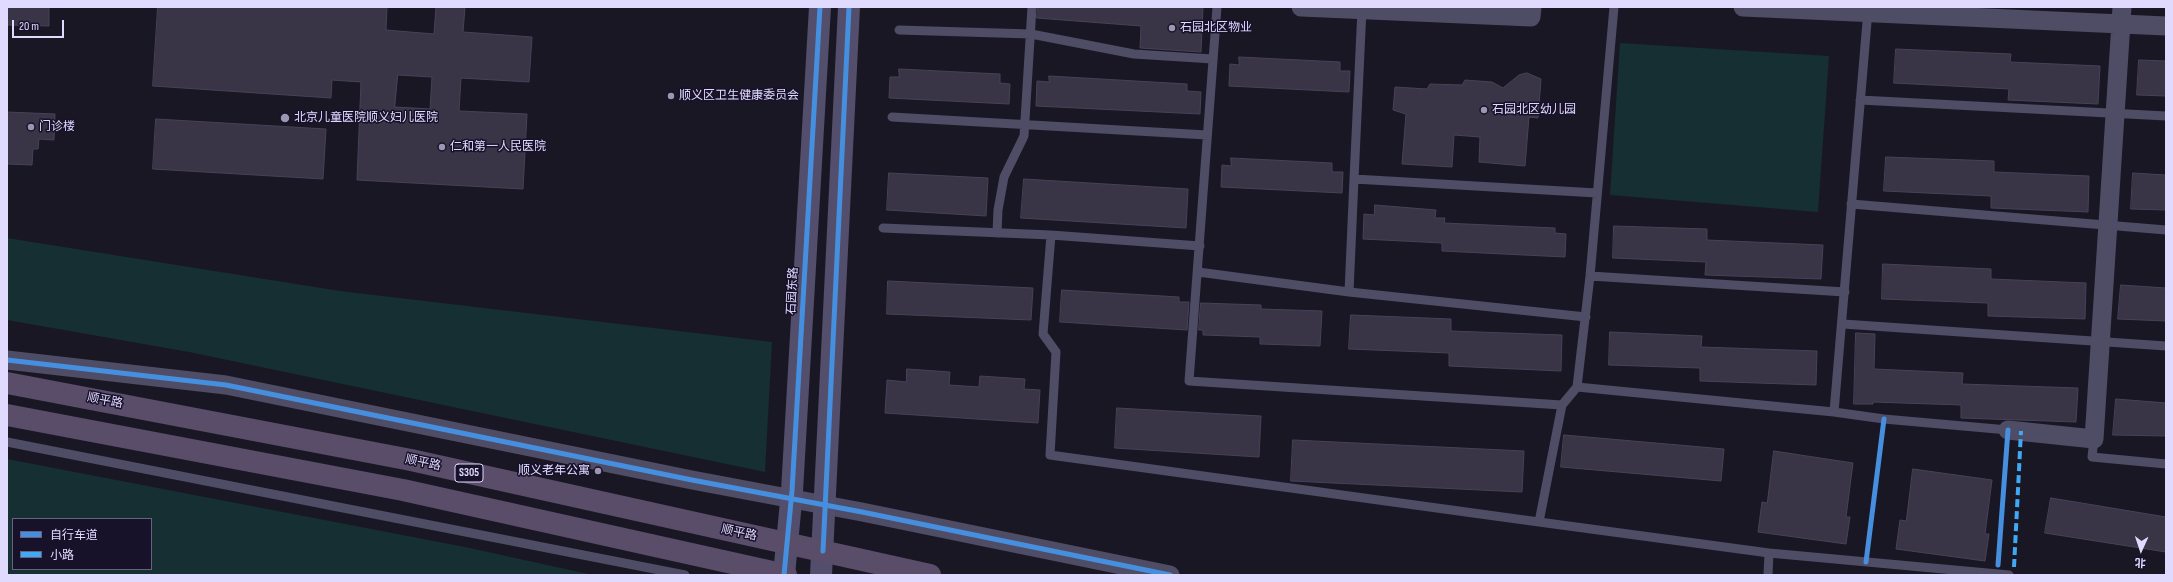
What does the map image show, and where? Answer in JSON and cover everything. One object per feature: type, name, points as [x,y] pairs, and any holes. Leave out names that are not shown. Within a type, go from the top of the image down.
[{"type":"main road","name":"石园东路","points":[[785,575],[791,499],[820,7]]},
{"type":"main road","points":[[821,575],[849,7]]},
{"type":"main road","name":"顺平路","points":[[7,383],[411,460],[930,575]]},
{"type":"main road","points":[[7,415],[403,490],[785,575]]},
{"type":"street","points":[[1302,7],[1531,17],[1532,7]]},
{"type":"street","points":[[1743,7],[2121,15],[2166,26]]},
{"type":"street","points":[[2008,430],[2094,439],[2121,15]]},
{"type":"street","points":[[7,360],[226,385],[1170,575]]},
{"type":"lane","points":[[997,234],[998,210],[1004,177],[1024,136],[1032,7]]},
{"type":"lane","points":[[1216,7],[1200,246],[1189,381],[1562,405]]},
{"type":"lane","points":[[1539,522],[1562,405],[1576,387],[1586,317],[1614,7]]},
{"type":"lane","points":[[1349,292],[1362,9]]},
{"type":"lane","points":[[1834,412],[1843,324],[1851,204],[1868,10]]},
{"type":"lane","points":[[899,30],[1031,34],[1134,54],[1213,58]]},
{"type":"lane","points":[[1860,100],[2116,112],[2166,116]]},
{"type":"lane","points":[[892,117],[1026,123],[1208,135]]},
{"type":"lane","points":[[1354,179],[1597,193]]},
{"type":"lane","points":[[1851,204],[2166,230]]},
{"type":"lane","points":[[883,228],[997,234],[1051,235],[1200,246]]},
{"type":"lane","points":[[1051,235],[1043,334],[1056,352],[1050,455],[1769,553],[2009,575]]},
{"type":"lane","points":[[1198,272],[1349,292],[1586,317]]},
{"type":"lane","points":[[1590,276],[1844,292]]},
{"type":"lane","points":[[1843,324],[2166,346]]},
{"type":"lane","points":[[1576,387],[1834,412],[1884,419],[2008,430]]},
{"type":"lane","points":[[2094,439],[2092,457],[2166,464]]},
{"type":"lane","points":[[7,442],[685,575]]},
{"type":"lane","points":[[1768,575],[1769,553]]},
{"type":"green space","points":[[1620,43],[1829,56],[1818,212],[1610,195]]},
{"type":"green space","points":[[7,238],[340,291],[772,342],[765,472],[189,352],[7,320]]},
{"type":"green space","points":[[7,459],[465,547],[593,575],[7,575]]},
{"type":"building","points":[[7,7],[49,7],[49,26],[7,25]]},
{"type":"building","points":[[158,7],[387,7],[386,30],[434,34],[436,7],[465,7],[463,32],[532,37],[529,82],[461,78],[459,111],[527,114],[523,189],[357,180],[361,82],[332,80],[331,98],[153,86]],"holes":[[[398,75],[432,77],[430,109],[395,107]]]},
{"type":"building","name":"石园北区物业","points":[[1038,7],[1203,7],[1201,52],[1140,48],[1141,26],[1037,18]]},
{"type":"building","points":[[1896,49],[2011,54],[2010,62],[2100,66],[2098,104],[2008,100],[2009,89],[1894,83]]},
{"type":"building","points":[[1239,57],[1340,62],[1340,71],[1350,71],[1349,92],[1229,86],[1230,64],[1239,65]]},
{"type":"building","points":[[2139,60],[2166,61],[2166,96],[2137,95]]},
{"type":"building","points":[[899,69],[1000,74],[1000,83],[1010,84],[1009,104],[889,98],[890,77],[899,77]]},
{"type":"building","points":[[1527,73],[1541,79],[1538,118],[1529,117],[1525,166],[1479,162],[1480,137],[1454,135],[1452,167],[1402,164],[1406,114],[1393,110],[1395,87],[1427,89],[1430,84],[1462,85],[1465,80],[1492,82],[1503,88],[1519,75]]},
{"type":"building","points":[[1049,76],[1187,84],[1187,91],[1201,92],[1200,114],[1036,106],[1037,81],[1049,82]]},
{"type":"building","name":"门诊楼","points":[[7,112],[55,114],[54,140],[39,139],[38,149],[33,149],[32,165],[7,164]]},
{"type":"building","points":[[156,119],[326,129],[323,179],[153,169]]},
{"type":"building","points":[[1886,157],[1994,161],[1994,172],[2089,176],[2088,212],[1991,208],[1991,196],[1884,191]]},
{"type":"building","points":[[1231,158],[1332,163],[1332,172],[1343,172],[1342,193],[1221,187],[1222,165],[1231,166]]},
{"type":"building","points":[[889,173],[988,178],[986,216],[887,210]]},
{"type":"building","points":[[2133,173],[2166,175],[2166,210],[2131,209]]},
{"type":"building","points":[[1024,179],[1188,189],[1186,228],[1021,218]]},
{"type":"building","points":[[1375,205],[1436,210],[1435,218],[1445,218],[1444,223],[1555,228],[1555,233],[1566,234],[1565,257],[1442,251],[1442,243],[1363,239],[1364,214],[1374,215]]},
{"type":"building","points":[[1614,226],[1707,229],[1707,240],[1823,245],[1821,279],[1705,275],[1706,262],[1613,258]]},
{"type":"building","points":[[1883,264],[1991,269],[1991,279],[2086,283],[2085,319],[1988,316],[1988,303],[1882,299]]},
{"type":"building","points":[[888,281],[1033,288],[1031,320],[887,314]]},
{"type":"building","points":[[2121,285],[2166,288],[2166,321],[2118,319]]},
{"type":"building","points":[[1062,290],[1179,297],[1179,302],[1189,302],[1187,330],[1060,322]]},
{"type":"building","points":[[1201,303],[1261,305],[1261,309],[1322,311],[1320,346],[1260,344],[1260,337],[1203,335],[1203,330],[1199,330]]},
{"type":"building","points":[[1351,315],[1451,319],[1451,331],[1562,335],[1561,371],[1449,366],[1449,353],[1349,349]]},
{"type":"building","points":[[1610,332],[1702,336],[1701,347],[1817,351],[1816,385],[1700,381],[1700,368],[1609,365]]},
{"type":"building","points":[[1856,333],[1875,334],[1874,369],[1963,373],[1962,384],[2078,388],[2076,422],[1961,418],[1961,405],[1873,402],[1873,404],[1854,404]]},
{"type":"building","points":[[907,369],[950,372],[949,385],[979,387],[980,376],[1025,379],[1024,389],[1040,390],[1038,423],[885,413],[887,380],[906,382]]},
{"type":"building","points":[[2116,399],[2166,403],[2166,436],[2113,435]]},
{"type":"building","points":[[1117,408],[1261,416],[1259,457],[1115,448]]},
{"type":"building","points":[[1564,435],[1724,449],[1721,481],[1561,467]]},
{"type":"building","points":[[1293,440],[1524,451],[1522,492],[1291,481]]},
{"type":"building","points":[[1774,451],[1853,463],[1846,517],[1850,517],[1846,544],[1758,532],[1762,502],[1767,503]]},
{"type":"building","points":[[1913,469],[1992,480],[1985,534],[1989,534],[1985,561],[1896,549],[1900,520],[1906,521]]},
{"type":"building","points":[[2051,498],[2166,517],[2166,552],[2045,533]]},
{"type":"marked path","points":[[2014,567],[2021,431]]},
{"type":"cycle path","points":[[784,575],[792,491],[820,7]]},
{"type":"cycle path","points":[[823,551],[849,7]]},
{"type":"cycle path","points":[[7,360],[226,385],[1170,575]]},
{"type":"cycle path","points":[[1866,562],[1884,419]]},
{"type":"cycle path","points":[[1998,565],[2008,430]]},
{"type":"place","name":"石园北区物业","points":[[1172,28]]},
{"type":"place","name":"顺义区卫生健康委员会","points":[[671,96]]},
{"type":"place","name":"石园北区幼儿园","points":[[1484,110]]},
{"type":"place","name":"北京儿童医院顺义妇儿医院","points":[[285,118]]},
{"type":"place","name":"门诊楼","points":[[31,127]]},
{"type":"place","name":"仁和第一人民医院","points":[[442,147]]},
{"type":"place","name":"顺义老年公寓","points":[[598,471]]}]
